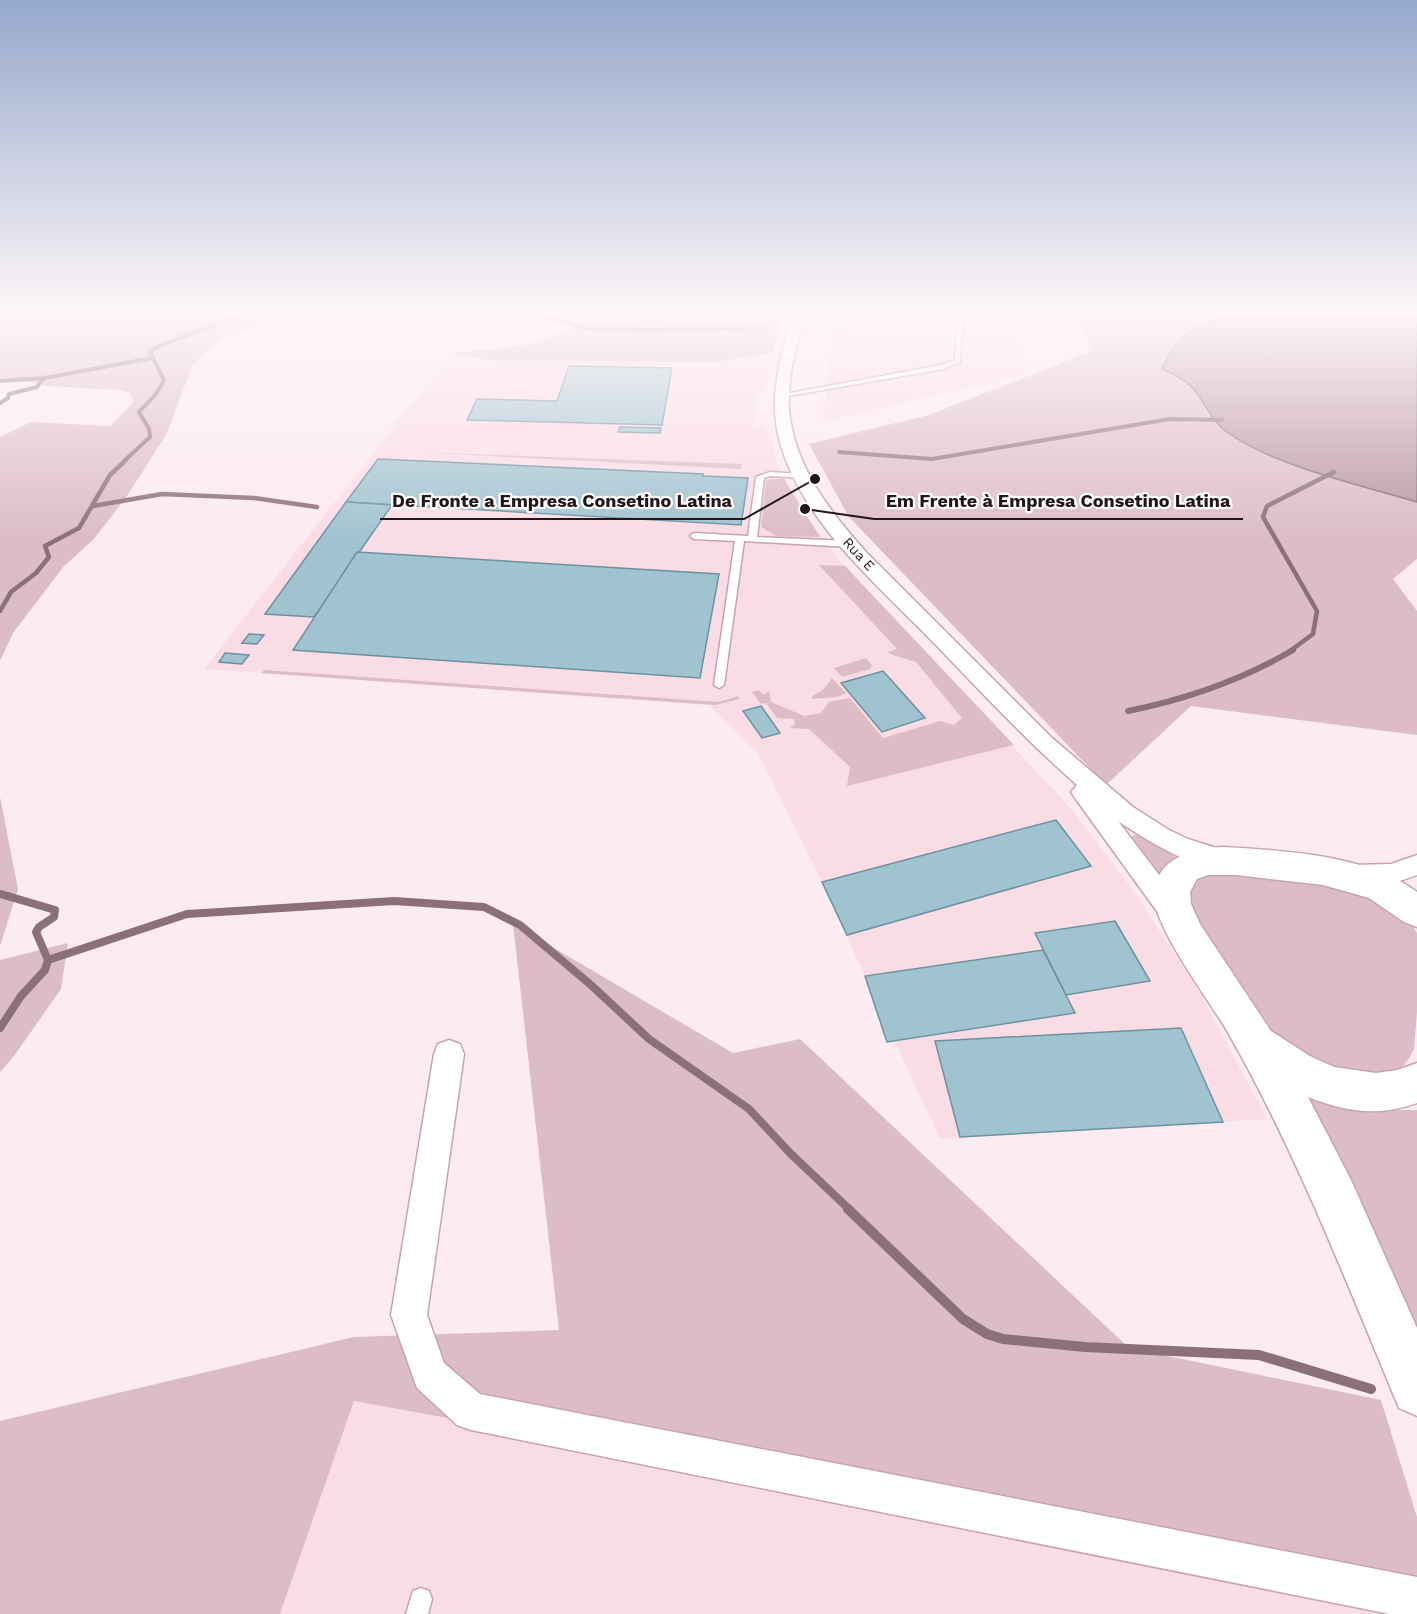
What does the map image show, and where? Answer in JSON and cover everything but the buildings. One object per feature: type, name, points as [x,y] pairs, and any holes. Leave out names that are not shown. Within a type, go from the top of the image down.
[{"type":"street","name":"Rua E","points":[[784,388],[783,415],[788,439],[803,476],[821,507],[850,544],[1044,743],[1124,813],[1147,830],[1179,846],[1220,859]]},
{"type":"street","name":"Rua E","points":[[1044,743],[1106,821],[1177,917]]},
{"type":"street","points":[[1417,865],[1392,874],[1347,874],[1220,859],[1197,863],[1182,874],[1175,883],[1172,893],[1177,917],[1252,1039],[1345,1218],[1417,1390]]},
{"type":"street","points":[[1347,874],[1382,888],[1417,912]]},
{"type":"street","points":[[1252,1039],[1290,1067],[1334,1087],[1374,1093],[1391,1092],[1417,1083]]},
{"type":"street","points":[[449,1054],[409,1315],[430,1375],[471,1411],[1417,1598]]},
{"type":"lane","points":[[783,395],[820,388]]},
{"type":"lane","points":[[752,539],[760,477],[770,474],[803,476]]},
{"type":"lane","points":[[694,536],[850,544]]},
{"type":"lane","points":[[719,685],[740,539]]},
{"type":"shaded area","points":[[89,388],[184,388],[166,435],[125,499],[93,540],[64,566],[13,633],[0,661],[0,437],[31,422],[110,426],[134,402],[130,393],[120,390]]},
{"type":"shaded area","points":[[424,388],[765,388],[765,391],[757,392],[754,425],[766,426],[778,466],[802,511],[837,558],[1073,811],[1133,890],[1201,995],[1267,1119],[940,1139],[820,878],[758,753],[709,705],[204,669]]},
{"type":"shaded area","points":[[826,388],[969,388],[824,421]]},
{"type":"shaded area","points":[[997,388],[1192,388],[1217,423],[1247,444],[1293,465],[1417,502],[1417,559],[1393,579],[1417,611],[1417,735],[1191,706],[1106,785],[849,517],[809,444],[929,415]]},
{"type":"shaded area","points":[[1193,388],[1417,388],[1417,502],[1318,473],[1268,455],[1222,428]]},
{"type":"shaded area","points":[[413,452],[742,464],[741,469]]},
{"type":"shaded area","points":[[784,479],[820,537],[776,536],[761,527],[766,481]]},
{"type":"shaded area","points":[[819,565],[845,566],[1014,745],[847,786],[850,767],[809,729],[790,728],[795,724],[794,719],[777,718],[766,703],[761,704],[752,692],[759,690],[764,695],[769,691],[771,702],[804,716],[821,713],[829,702],[850,698],[883,738],[940,721],[954,725],[962,718],[916,662],[888,652],[897,649]]},
{"type":"shaded area","points":[[866,658],[872,665],[870,669],[842,677],[834,668]]},
{"type":"shaded area","points":[[264,670],[719,702],[738,696],[740,699],[715,705],[262,673]]},
{"type":"shaded area","points":[[832,678],[846,693],[837,697],[812,699],[812,696],[823,690]]},
{"type":"shaded area","points":[[0,797],[18,889],[0,946]]},
{"type":"shaded area","points":[[1134,835],[1141,836],[1177,858],[1164,875],[1156,873],[1130,838]]},
{"type":"shaded area","points":[[1210,871],[1343,883],[1406,917],[1417,933],[1417,1012],[1414,1049],[1400,1069],[1389,1075],[1339,1076],[1271,1036],[1190,920],[1187,889],[1192,880]]},
{"type":"shaded area","points":[[513,924],[733,1053],[800,1039],[1129,1348],[1381,1400],[1417,1517],[1417,1596],[354,1401],[280,1614],[0,1614],[0,1421],[354,1337],[559,1330]]},
{"type":"shaded area","points":[[68,943],[61,989],[14,1056],[0,1072],[0,960]]},
{"type":"shaded area","points":[[1297,1089],[1386,1110],[1417,1110],[1417,1346]]},
{"type":"shaded area","points":[[354,1401],[1417,1596],[1417,1614],[280,1614]]},
{"type":"waterway","points":[[0,403],[8,398],[9,394],[32,388]]},
{"type":"waterway","points":[[124,461],[150,437],[149,429],[139,412],[159,388]]},
{"type":"waterway","points":[[839,452],[932,459],[1170,419],[1222,420]]},
{"type":"waterway","points":[[0,611],[11,592],[36,573],[49,557],[45,546],[79,528],[110,475],[126,460]]},
{"type":"waterway","points":[[1290,651],[1313,634],[1317,611],[1263,517],[1267,506],[1334,472]]},
{"type":"waterway","points":[[93,506],[162,494],[254,498],[317,507]]},
{"type":"waterway","points":[[1128,711],[1213,688],[1253,671],[1293,650]]},
{"type":"waterway","points":[[0,894],[6,896]]},
{"type":"waterway","points":[[1,894],[55,910],[54,917],[39,927],[36,932],[48,960]]},
{"type":"waterway","points":[[48,960],[187,914],[394,901],[484,907],[520,925],[591,985],[649,1039],[749,1109],[790,1153],[850,1210]]},
{"type":"waterway","points":[[0,1028],[21,996],[45,970],[48,960]]},
{"type":"waterway","points":[[848,1209],[963,1319],[987,1334],[1003,1339],[1085,1347],[1259,1355],[1371,1389]]},
{"type":"place","name":"De Fronte a Empresa Consetino Latina","points":[[815,479]]},
{"type":"place","name":"Em Frente à Empresa Consetino Latina","points":[[805,509]]}]
